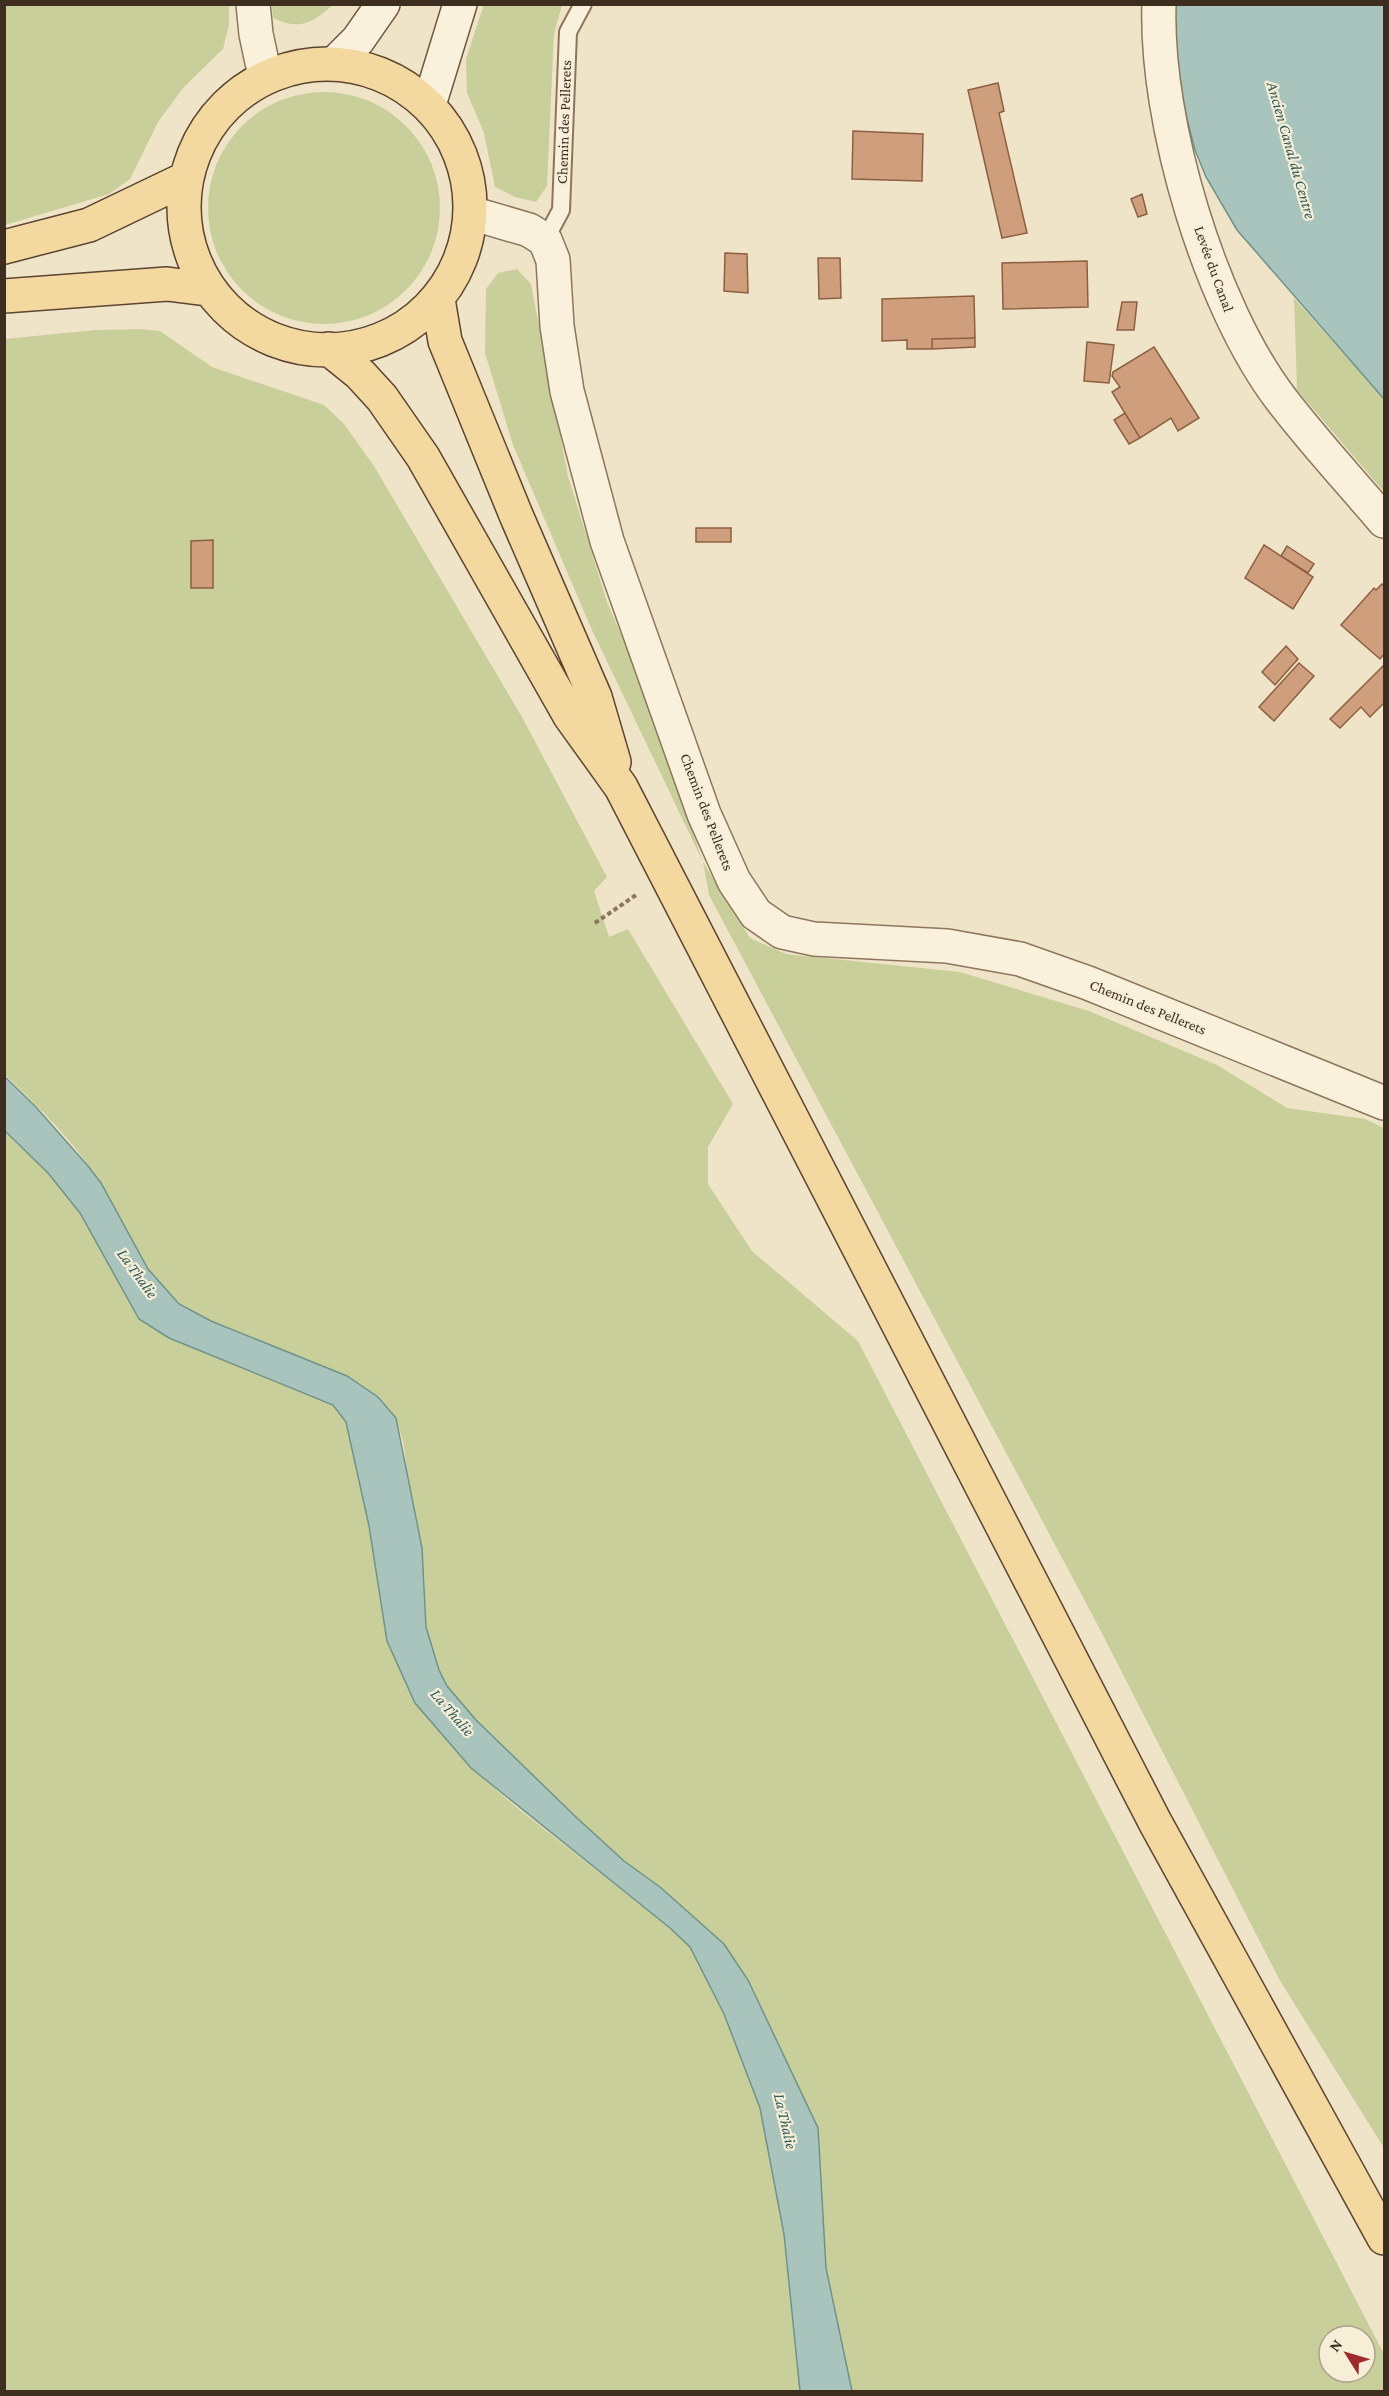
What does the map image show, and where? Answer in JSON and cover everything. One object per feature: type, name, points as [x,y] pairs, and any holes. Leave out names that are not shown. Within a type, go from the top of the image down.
[{"type":"main road","points":[[335,63],[390,77],[429,105],[458,148],[471,213],[461,258],[438,299],[398,332],[352,350],[299,349],[247,328],[207,289],[186,240],[185,179],[219,111],[266,76],[308,64],[335,63]]},
{"type":"main road","points":[[4,247],[89,225],[185,179]]},
{"type":"main road","points":[[4,296],[167,284],[207,289]]},
{"type":"main road","points":[[438,299],[445,341],[516,515],[595,697],[621,787]]},
{"type":"main road","points":[[329,349],[360,374],[382,398],[423,457],[570,716],[621,787],[1155,1822],[1384,2238]]},
{"type":"street","points":[[253,4],[266,76]]},
{"type":"street","points":[[335,63],[358,40],[383,4]]},
{"type":"street","points":[[429,105],[460,4]]},
{"type":"street","name":"Levée du Canal","points":[[1160,4],[1158,30],[1167,112],[1200,235],[1229,314],[1280,398],[1384,521]]},
{"type":"street","points":[[471,213],[529,230],[546,240]]},
{"type":"street","name":"Chemin des Pellerets","points":[[546,240],[553,260],[557,326],[567,391],[607,541],[704,814],[734,881],[756,914],[782,932],[814,939],[947,946],[1020,959],[1088,983],[1384,1103]]},
{"type":"lane","name":"Chemin des Pellerets","points":[[546,240],[561,210],[568,32],[583,4]]},
{"type":"path","points":[[595,922],[667,875]]},
{"type":"green space","points":[[5,4],[229,5],[229,25],[223,49],[184,87],[158,122],[130,179],[109,194],[5,225]]},
{"type":"green space","points":[[272,4],[333,5],[312,20],[291,24],[273,18]]},
{"type":"green space","points":[[484,4],[562,5],[554,34],[547,186],[536,202],[515,197],[495,187],[484,133],[467,93],[466,59]]},
{"type":"green space","points":[[324,92],[347,94],[379,106],[398,118],[414,134],[435,174],[440,208],[438,231],[426,263],[414,282],[398,298],[358,319],[324,324],[301,322],[269,310],[250,298],[234,282],[213,242],[208,208],[210,185],[222,153],[234,134],[250,118],[290,97]]},
{"type":"green space","points":[[517,269],[531,284],[568,476],[607,602],[647,694],[703,862],[591,628],[513,445],[485,353],[486,289],[498,273]]},
{"type":"green space","points":[[1294,298],[1384,399],[1384,492],[1297,390]]},
{"type":"green space","points":[[96,330],[160,331],[212,367],[324,405],[344,424],[374,466],[522,717],[607,877],[594,891],[609,937],[628,929],[733,1104],[708,1147],[708,1184],[752,1251],[858,1341],[1368,2324],[1317,2324],[1317,2384],[1377,2384],[1377,2341],[1384,2354],[1384,2391],[852,2391],[826,2268],[818,2128],[748,1980],[724,1944],[660,1887],[624,1861],[577,1818],[476,1720],[447,1686],[439,1670],[426,1627],[424,1569],[419,1529],[411,1499],[403,1441],[396,1418],[279,1349],[218,1325],[175,1301],[145,1265],[109,1197],[91,1169],[69,1140],[5,1075],[4,339]]},
{"type":"green space","points":[[703,862],[750,938],[786,954],[960,972],[1089,1011],[1217,1065],[1287,1108],[1365,1119],[1384,1128],[1384,2148],[1279,1979],[1094,1618],[709,895]]},
{"type":"green space","points":[[4,1131],[48,1173],[80,1213],[139,1319],[169,1338],[333,1405],[346,1422],[369,1526],[387,1641],[441,1734],[471,1768],[516,1807],[670,1928],[690,1947],[724,2014],[760,2108],[784,2234],[800,2391],[5,2391]]},
{"type":"water","name":"Ancien Canal du Centre","points":[[1174,5],[1384,5],[1384,399],[1237,230],[1206,177],[1195,150],[1178,84]]},
{"type":"water","name":"La Thalie","points":[[4,1076],[35,1106],[88,1166],[101,1183],[148,1269],[179,1304],[211,1321],[347,1376],[378,1397],[396,1418],[422,1548],[426,1627],[439,1670],[447,1686],[476,1720],[577,1818],[624,1861],[660,1887],[724,1944],[748,1980],[818,2128],[826,2268],[852,2391],[800,2391],[784,2234],[760,2108],[724,2014],[690,1947],[670,1928],[471,1768],[415,1703],[387,1641],[369,1526],[346,1422],[333,1405],[169,1338],[139,1319],[80,1213],[48,1173],[5,1131]]},
{"type":"building","points":[[998,83],[1004,111],[999,113],[1027,233],[1002,238],[968,90]]},
{"type":"building","points":[[853,131],[923,134],[922,181],[852,179]]},
{"type":"building","points":[[1142,194],[1147,214],[1138,217],[1131,199]]},
{"type":"building","points":[[725,253],[747,254],[748,293],[724,291]]},
{"type":"building","points":[[818,258],[840,258],[841,298],[819,299]]},
{"type":"building","points":[[1087,261],[1088,307],[1003,309],[1002,263]]},
{"type":"building","points":[[974,296],[975,338],[932,339],[932,349],[907,349],[907,340],[882,341],[882,299]]},
{"type":"building","points":[[1122,302],[1137,302],[1134,330],[1117,330]]},
{"type":"building","points":[[975,338],[975,347],[932,349],[932,339]]},
{"type":"building","points":[[1087,342],[1114,345],[1109,383],[1084,381]]},
{"type":"building","points":[[1154,347],[1199,418],[1178,431],[1171,418],[1140,438],[1112,392],[1120,387],[1112,376],[1113,372]]},
{"type":"building","points":[[1125,413],[1140,438],[1129,444],[1114,420]]},
{"type":"building","points":[[696,528],[731,528],[731,542],[696,542]]},
{"type":"building","points":[[213,540],[213,588],[191,588],[191,541]]},
{"type":"building","points":[[1264,545],[1313,577],[1293,609],[1245,578]]},
{"type":"building","points":[[1287,546],[1314,564],[1308,573],[1281,556]]},
{"type":"building","points":[[1382,584],[1384,586],[1384,654],[1380,659],[1341,625],[1374,588],[1376,590]]},
{"type":"building","points":[[1286,646],[1298,659],[1275,685],[1262,672]]},
{"type":"building","points":[[1299,663],[1314,676],[1274,721],[1259,707]]},
{"type":"building","points":[[1384,665],[1384,703],[1370,717],[1361,707],[1340,728],[1330,719]]}]
